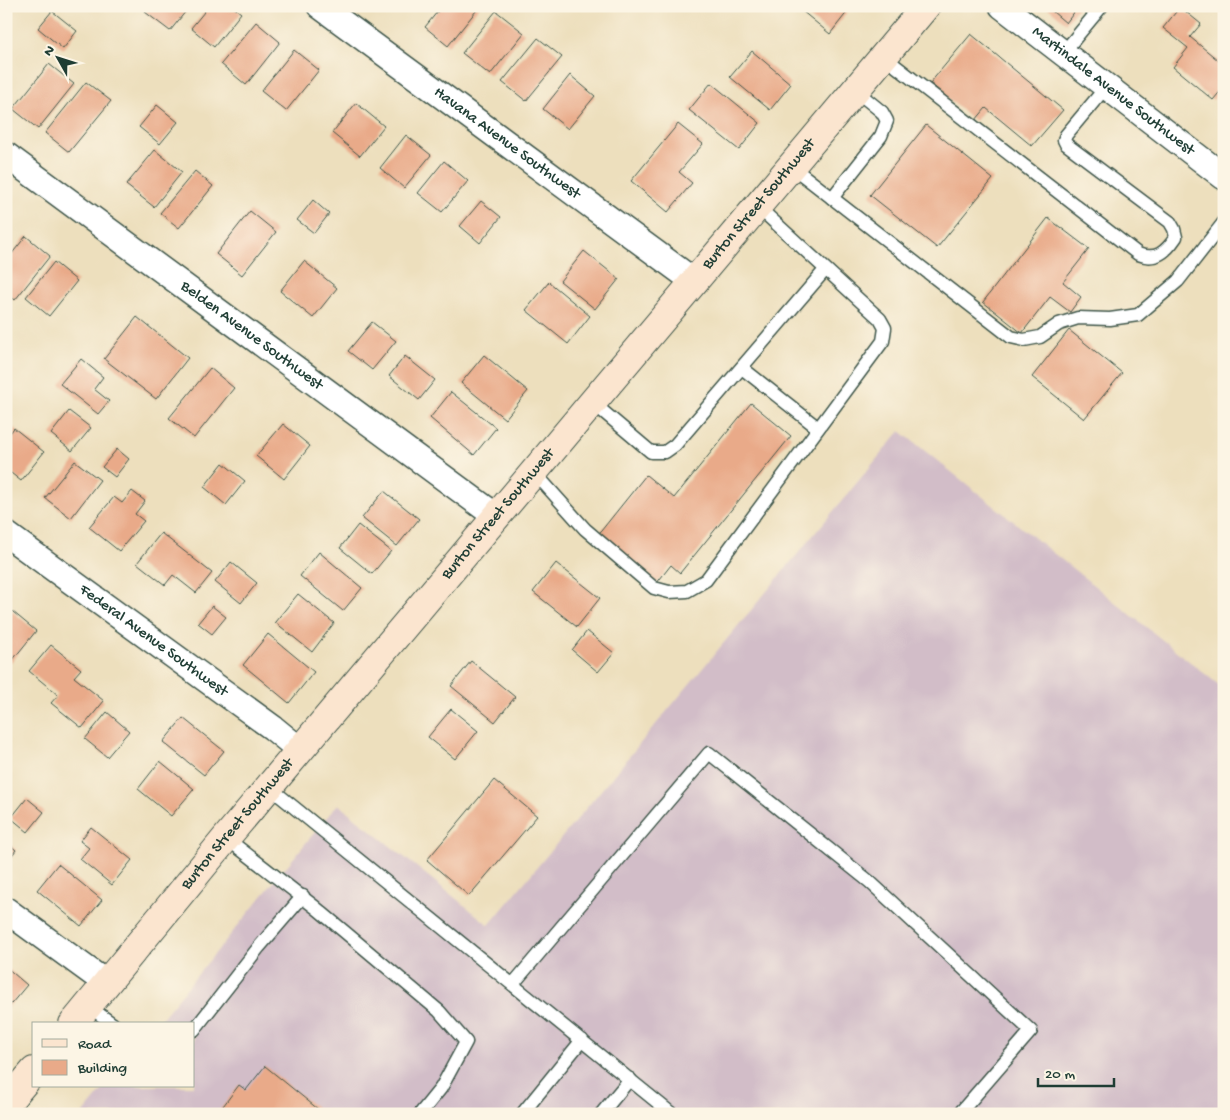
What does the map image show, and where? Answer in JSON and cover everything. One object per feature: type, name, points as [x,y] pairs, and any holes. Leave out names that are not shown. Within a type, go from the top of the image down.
[{"type":"main road","name":"Burton Street Southwest","points":[[80,1015],[226,838],[884,57],[920,8]]},
{"type":"main road","points":[[6,1104],[32,1073]]},
{"type":"street","name":"Havana Avenue Southwest","points":[[320,6],[695,282]]},
{"type":"street","name":"Martindale Avenue Southwest","points":[[1002,6],[1224,177]]},
{"type":"street","name":"Belden Avenue Southwest","points":[[6,155],[497,517]]},
{"type":"street","name":"Federal Avenue Southwest","points":[[6,534],[273,728],[300,750]]},
{"type":"street","points":[[6,910],[106,983]]},
{"type":"lane","points":[[1062,53],[1102,6]]},
{"type":"lane","points":[[884,57],[1138,254],[1151,257],[1161,255],[1176,237],[1170,222],[1066,144],[1064,140],[1066,135],[1106,87]]},
{"type":"lane","points":[[832,198],[881,136],[887,121],[882,112],[855,90]]},
{"type":"lane","points":[[791,166],[1011,337],[1024,340],[1040,337],[1059,324],[1078,318],[1110,318],[1138,315],[1178,281],[1224,222]]},
{"type":"lane","points":[[534,472],[585,529],[654,588],[669,592],[687,591],[706,580],[884,341],[885,328],[880,319],[757,206]]},
{"type":"lane","points":[[592,403],[651,452],[664,452],[675,444],[825,270]]},
{"type":"lane","points":[[742,368],[818,428]]},
{"type":"lane","points":[[512,984],[709,753],[870,882],[1030,1031],[959,1114]]},
{"type":"lane","points":[[269,787],[672,1114]]},
{"type":"lane","points":[[226,838],[303,896],[439,1011],[466,1042],[441,1088],[420,1114]]},
{"type":"lane","points":[[195,1029],[259,947],[303,896]]},
{"type":"lane","points":[[80,1015],[106,1022]]},
{"type":"lane","points":[[522,1114],[582,1040]]},
{"type":"lane","points":[[601,1114],[630,1079]]},
{"type":"shaded area","points":[[900,431],[1224,689],[1224,1114],[83,1114],[104,1088],[195,1088],[195,1022],[159,1022],[338,804],[489,925]]},
{"type":"building","points":[[150,6],[190,6],[170,31],[145,12]]},
{"type":"building","points":[[209,6],[232,6],[241,13],[214,47],[191,28]]},
{"type":"building","points":[[442,6],[480,6],[448,46],[425,27]]},
{"type":"building","points":[[796,6],[841,6],[848,11],[830,34]]},
{"type":"building","points":[[1046,6],[1079,6],[1066,23]]},
{"type":"building","points":[[1180,7],[1201,24],[1190,37],[1224,65],[1224,87],[1213,100],[1173,67],[1188,48],[1163,28]]},
{"type":"building","points":[[52,11],[77,31],[63,49],[38,28]]},
{"type":"building","points":[[496,11],[524,33],[490,75],[462,53]]},
{"type":"building","points":[[256,22],[280,42],[246,85],[221,64]]},
{"type":"building","points":[[971,34],[1063,110],[1032,146],[986,108],[975,121],[930,83]]},
{"type":"building","points":[[538,38],[562,57],[526,101],[502,82]]},
{"type":"building","points":[[294,50],[319,70],[286,111],[261,91]]},
{"type":"building","points":[[752,51],[791,84],[770,110],[730,77]]},
{"type":"building","points":[[49,64],[74,84],[38,129],[13,109]]},
{"type":"building","points":[[570,75],[595,96],[568,129],[543,109]]},
{"type":"building","points":[[86,82],[111,101],[69,152],[45,133]]},
{"type":"building","points":[[711,83],[760,123],[739,150],[689,110]]},
{"type":"building","points":[[356,103],[384,126],[360,156],[332,133]]},
{"type":"building","points":[[157,105],[178,122],[160,144],[139,127]]},
{"type":"building","points":[[678,124],[703,144],[679,172],[692,183],[668,212],[631,181]]},
{"type":"building","points":[[926,125],[993,179],[937,248],[870,195]]},
{"type":"building","points":[[406,135],[431,155],[404,188],[380,168]]},
{"type":"building","points":[[155,150],[182,172],[154,207],[126,185]]},
{"type":"building","points":[[444,161],[468,181],[442,212],[418,193]]},
{"type":"building","points":[[195,171],[213,186],[179,228],[160,213]]},
{"type":"building","points":[[313,200],[329,214],[314,233],[297,220]]},
{"type":"building","points":[[481,201],[501,217],[480,243],[460,226]]},
{"type":"building","points":[[250,211],[276,232],[242,275],[216,254]]},
{"type":"building","points":[[1048,218],[1089,249],[1063,282],[1081,297],[1070,312],[1050,297],[1022,333],[983,302]]},
{"type":"building","points":[[26,236],[50,256],[15,300],[6,293],[6,261]]},
{"type":"building","points":[[584,251],[619,279],[595,309],[560,281]]},
{"type":"building","points":[[304,261],[337,288],[313,318],[280,291]]},
{"type":"building","points":[[54,262],[77,281],[49,316],[26,297]]},
{"type":"building","points":[[549,282],[590,316],[568,344],[526,310]]},
{"type":"building","points":[[137,317],[188,358],[156,399],[104,359]]},
{"type":"building","points":[[372,322],[396,341],[372,370],[348,351]]},
{"type":"building","points":[[1069,330],[1122,373],[1084,419],[1032,377]]},
{"type":"building","points":[[484,355],[528,391],[505,419],[461,383]]},
{"type":"building","points":[[405,356],[435,380],[419,400],[389,376]]},
{"type":"building","points":[[81,359],[103,377],[94,389],[109,401],[98,414],[60,384]]},
{"type":"building","points":[[210,368],[234,388],[194,438],[169,418]]},
{"type":"building","points":[[451,392],[496,428],[474,455],[430,418]]},
{"type":"building","points":[[751,403],[791,436],[680,573],[671,565],[656,584],[597,536],[646,475],[674,498]]},
{"type":"building","points":[[69,411],[91,428],[72,451],[51,434]]},
{"type":"building","points":[[283,424],[310,446],[284,479],[256,456]]},
{"type":"building","points":[[14,428],[44,452],[21,481],[6,469],[6,438]]},
{"type":"building","points":[[117,449],[129,459],[115,477],[102,467]]},
{"type":"building","points":[[75,461],[100,480],[71,518],[45,498]]},
{"type":"building","points":[[223,463],[245,481],[226,505],[204,487]]},
{"type":"building","points":[[132,491],[145,501],[135,514],[144,521],[119,551],[89,527],[114,497],[122,503]]},
{"type":"building","points":[[384,491],[419,519],[397,546],[362,518]]},
{"type":"building","points":[[358,525],[391,551],[372,574],[340,548]]},
{"type":"building","points":[[161,533],[212,573],[196,593],[173,575],[165,585],[137,563]]},
{"type":"building","points":[[319,552],[362,588],[343,611],[300,576]]},
{"type":"building","points":[[231,562],[257,583],[241,603],[215,582]]},
{"type":"building","points":[[556,563],[600,598],[577,627],[533,592]]},
{"type":"building","points":[[298,594],[334,623],[312,652],[275,622]]},
{"type":"building","points":[[212,606],[226,617],[212,634],[198,623]]},
{"type":"building","points":[[7,607],[36,631],[11,662],[6,658]]},
{"type":"building","points":[[587,631],[614,653],[598,672],[572,650]]},
{"type":"building","points":[[268,634],[314,672],[289,703],[243,665]]},
{"type":"building","points":[[51,645],[81,669],[74,677],[104,701],[82,728],[51,703],[58,695],[29,671]]},
{"type":"building","points":[[471,661],[515,697],[495,722],[451,686]]},
{"type":"building","points":[[451,709],[478,731],[455,759],[428,737]]},
{"type":"building","points":[[107,712],[129,731],[107,757],[85,739]]},
{"type":"building","points":[[183,718],[224,751],[204,775],[163,742]]},
{"type":"building","points":[[160,761],[194,789],[171,816],[138,789]]},
{"type":"building","points":[[494,780],[537,816],[469,896],[427,860]]},
{"type":"building","points":[[27,798],[44,812],[28,832],[11,818]]},
{"type":"building","points":[[91,827],[132,860],[112,885],[80,859],[89,848],[80,841]]},
{"type":"building","points":[[6,842],[16,850],[6,863]]},
{"type":"building","points":[[58,864],[102,900],[81,926],[37,890]]},
{"type":"building","points":[[6,967],[27,985],[6,1010]]},
{"type":"building","points":[[265,1066],[324,1114],[217,1114],[239,1085],[246,1090]]}]
